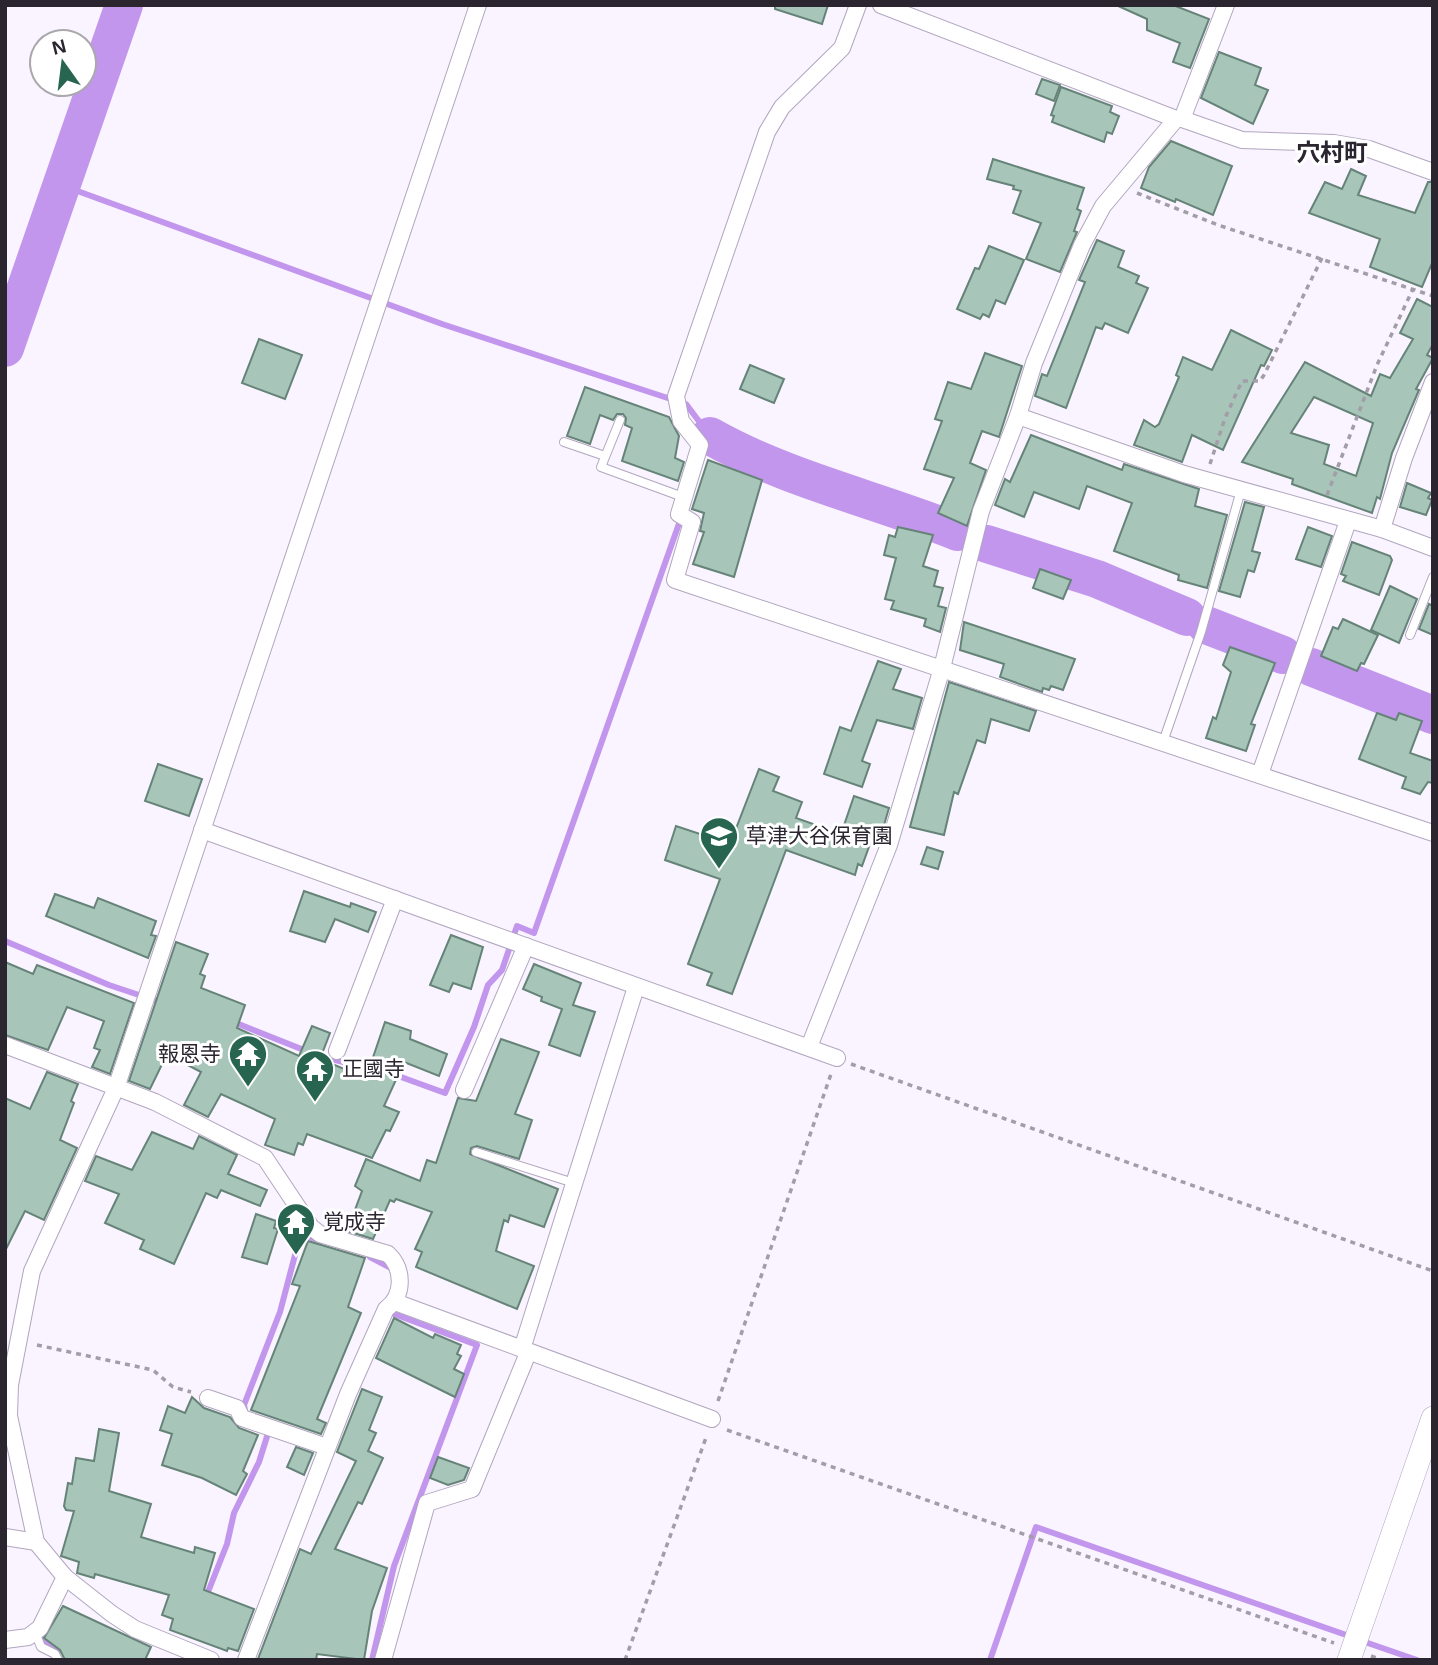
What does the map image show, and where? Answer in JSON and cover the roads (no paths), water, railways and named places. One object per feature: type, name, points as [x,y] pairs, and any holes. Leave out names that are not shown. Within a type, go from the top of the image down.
[{"type":"street","points":[[211,1660],[135,1629],[65,1577],[36,1542],[7,1416],[17,1340],[32,1271],[116,1088],[478,5]]},
{"type":"street","points":[[858,5],[842,48],[782,107],[767,132],[676,396],[681,421],[700,445],[678,514],[692,522],[675,580],[1433,833]]},
{"type":"street","points":[[881,5],[1179,119],[1242,139],[1334,143],[1369,149],[1433,172]]},
{"type":"street","points":[[809,1047],[889,845],[942,668],[981,511],[1018,416],[1034,363],[1082,245],[1103,206],[1179,119],[1226,5]]},
{"type":"street","points":[[1382,529],[1433,382]]},
{"type":"street","points":[[1018,416],[1205,480],[1382,529],[1433,548]]},
{"type":"street","points":[[1260,774],[1348,521]]},
{"type":"street","points":[[202,830],[837,1059]]},
{"type":"street","points":[[337,1051],[395,899]]},
{"type":"street","points":[[464,1090],[526,946]]},
{"type":"street","points":[[383,1660],[427,1503],[472,1489],[525,1351],[574,1183],[636,987]]},
{"type":"street","points":[[5,1045],[155,1102],[265,1158],[311,1227],[320,1234],[388,1254],[395,1260],[401,1282],[395,1302],[386,1309],[327,1447],[246,1660]]},
{"type":"street","points":[[395,1302],[711,1422]]},
{"type":"street","points":[[208,1398],[237,1408],[242,1418],[327,1447]]},
{"type":"street","points":[[1351,1655],[1433,1418]]},
{"type":"street","points":[[5,1537],[36,1542]]},
{"type":"street","points":[[5,1640],[28,1637],[35,1632],[65,1577]]},
{"type":"lane","points":[[620,420],[601,467],[683,497]]},
{"type":"lane","points":[[564,442],[605,456]]},
{"type":"lane","points":[[1163,742],[1201,632],[1241,490]]},
{"type":"lane","points":[[1410,635],[1433,577]]},
{"type":"lane","points":[[475,1152],[574,1183]]},
{"type":"lane","points":[[35,1632],[41,1647],[55,1654],[58,1660]]},
{"type":"waterway","points":[[5,348],[124,5]]},
{"type":"waterway","points":[[61,185],[442,324],[686,404],[710,436],[706,449]]},
{"type":"waterway","points":[[710,436],[770,465],[958,532]]},
{"type":"waterway","points":[[390,1073],[445,1093],[474,1027],[488,985],[502,970],[517,926],[534,933],[681,518]]},
{"type":"waterway","points":[[987,544],[1097,579],[1187,617]]},
{"type":"waterway","points":[[1206,625],[1283,655]]},
{"type":"waterway","points":[[1311,667],[1433,715]]},
{"type":"waterway","points":[[5,941],[109,985],[163,1003]]},
{"type":"waterway","points":[[231,1021],[319,1056],[376,1070]]},
{"type":"waterway","points":[[245,1411],[244,1405],[280,1312],[299,1240],[306,1236],[320,1241]]},
{"type":"waterway","points":[[370,1257],[391,1268]]},
{"type":"waterway","points":[[372,1660],[394,1566],[477,1345],[394,1314],[390,1307]]},
{"type":"waterway","points":[[206,1597],[227,1544],[234,1513],[259,1462],[270,1427]]},
{"type":"waterway","points":[[990,1660],[1036,1527],[1352,1637]]},
{"type":"waterway","points":[[35,1640],[44,1640],[66,1653]]},
{"type":"waterway","points":[[1362,1641],[1417,1660]]},
{"type":"place","name":"草津大谷保育園","points":[[719,870]]},
{"type":"place","name":"報恩寺","points":[[248,1088]]},
{"type":"place","name":"正國寺","points":[[315,1103]]},
{"type":"place","name":"覚成寺","points":[[296,1256]]},
{"type":"district","name":"穴村町","points":[[1332,153]]}]
